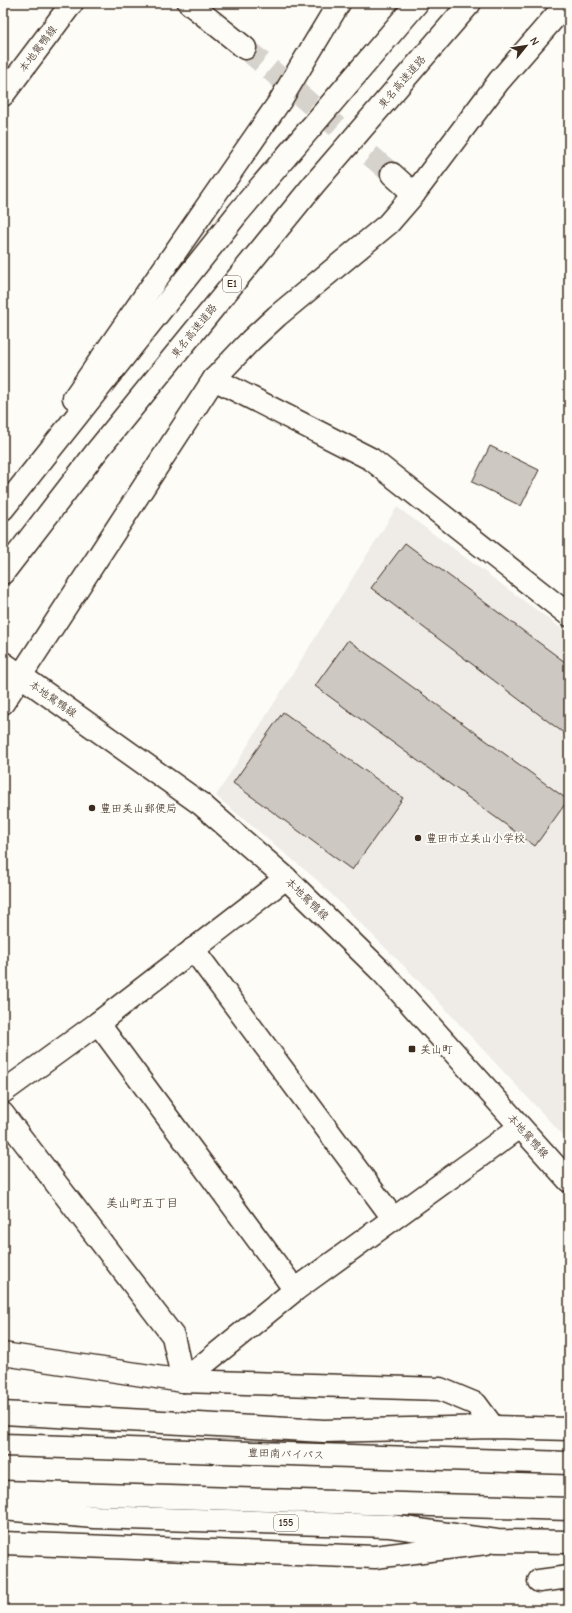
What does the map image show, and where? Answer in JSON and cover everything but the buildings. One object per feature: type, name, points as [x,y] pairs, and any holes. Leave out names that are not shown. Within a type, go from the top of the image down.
[{"type":"main road","name":"本地鴛鴨線","points":[[3,95],[72,3]]},
{"type":"main road","points":[[189,3],[245,48]]},
{"type":"main road","points":[[3,501],[280,100],[339,3]]},
{"type":"main road","points":[[3,509],[238,213],[417,3]]},
{"type":"main road","name":"東名高速道路","points":[[3,573],[102,445],[315,183],[470,3]]},
{"type":"main road","points":[[3,703],[214,379],[251,340],[277,316],[388,224],[414,194],[499,81],[567,3]]},
{"type":"main road","points":[[392,174],[414,194]]},
{"type":"main road","points":[[214,379],[371,459],[569,615]]},
{"type":"main road","name":"本地鴛鴨線","points":[[3,663],[201,804],[286,878],[383,973],[569,1181]]},
{"type":"main road","points":[[3,1092],[98,1023],[286,878]]},
{"type":"main road","points":[[193,949],[393,1218]]},
{"type":"main road","points":[[98,1023],[295,1290]]},
{"type":"main road","points":[[3,1114],[174,1336],[183,1381]]},
{"type":"main road","points":[[183,1381],[295,1290],[520,1127]]},
{"type":"main road","points":[[3,1354],[183,1381],[440,1388],[476,1404],[493,1427]]},
{"type":"main road","points":[[3,1413],[324,1431],[493,1427],[569,1430]]},
{"type":"main road","name":"豊田南バイパス","points":[[3,1445],[569,1463]]},
{"type":"main road","name":"155","points":[[3,1492],[569,1509]]},
{"type":"main road","name":"155","points":[[3,1509],[94,1517],[390,1526],[498,1541],[569,1542]]},
{"type":"main road","points":[[3,1543],[375,1557],[498,1541]]},
{"type":"main road","points":[[540,1581],[569,1577]]},
{"type":"shaded area","name":"豊田市立美山小学校","points":[[397,507],[569,634],[569,1142],[423,985],[317,880],[216,796]]},
{"type":"tunnel","points":[[245,48],[392,174]]},
{"type":"place","name":"豊田美山郵便局","points":[[92,808]]},
{"type":"place","name":"豊田市立美山小学校","points":[[418,838]]},
{"type":"place","name":"美山町","points":[[412,1049]]},
{"type":"district","name":"美山町五丁目","points":[[142,1203]]}]
